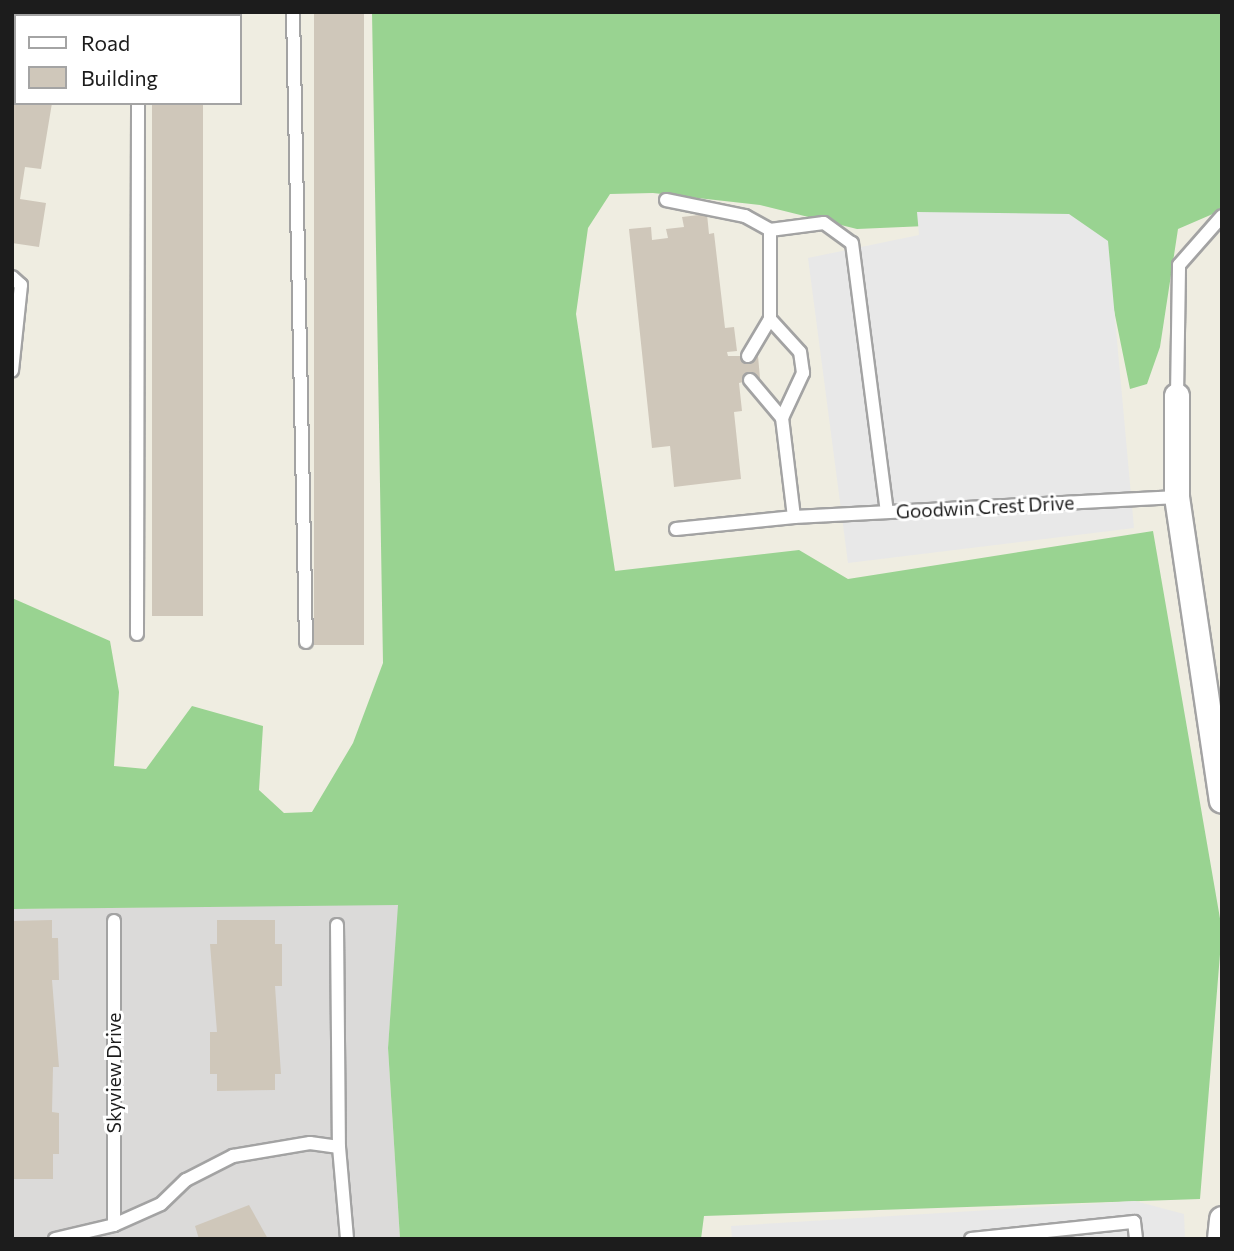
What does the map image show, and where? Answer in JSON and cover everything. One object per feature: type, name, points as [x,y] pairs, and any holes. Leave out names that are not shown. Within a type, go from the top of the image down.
[{"type":"street","points":[[1177,397],[1177,497],[1216,727],[1222,801]]},
{"type":"street","points":[[1220,1239],[1222,1219]]},
{"type":"lane","points":[[293,12],[306,642]]},
{"type":"lane","points":[[137,634],[138,105]]},
{"type":"lane","points":[[666,200],[745,216],[770,230],[824,223],[852,243],[887,512]]},
{"type":"lane","points":[[1177,397],[1179,265],[1222,216]]},
{"type":"lane","points":[[748,356],[770,319],[770,230]]},
{"type":"lane","points":[[12,277],[21,285],[12,371]]},
{"type":"lane","points":[[770,319],[800,352],[803,373],[782,418],[794,517]]},
{"type":"lane","points":[[750,380],[782,418]]},
{"type":"lane","name":"Goodwin Crest Drive","points":[[676,529],[794,517],[1177,497]]},
{"type":"lane","name":"Skyview Drive","points":[[114,921],[114,1225]]},
{"type":"lane","points":[[337,925],[339,1147],[347,1239]]},
{"type":"lane","points":[[55,1239],[114,1225],[161,1205],[186,1180],[233,1156],[310,1143],[339,1147]]},
{"type":"lane","points":[[971,1239],[1134,1222],[1136,1239]]},
{"type":"shaded area","points":[[917,212],[1069,214],[1108,241],[1134,528],[848,563],[808,258],[919,235]]},
{"type":"shaded area","points":[[399,904],[388,1048],[400,1239],[12,1239],[12,909]]},
{"type":"shaded area","points":[[1135,1201],[1184,1214],[1185,1239],[732,1239],[731,1226]]},
{"type":"green space","points":[[372,12],[1222,12],[1222,210],[1178,229],[1160,347],[1147,384],[1130,389],[1102,251],[1065,220],[857,229],[760,205],[653,193],[610,194],[588,228],[576,314],[615,571],[799,550],[848,579],[1153,531],[1222,930],[1200,1199],[704,1216],[701,1239],[400,1239],[388,1048],[398,905],[12,909],[12,598],[110,641],[119,692],[114,766],[146,769],[192,706],[263,726],[259,790],[284,813],[312,812],[353,743],[383,663]]},
{"type":"building","points":[[23,12],[62,12],[42,14]]},
{"type":"building","points":[[153,12],[203,12],[203,14]]},
{"type":"building","points":[[314,12],[364,12],[364,645],[314,645]]},
{"type":"building","points":[[14,61],[14,105],[52,105],[41,169],[25,167],[20,199],[46,203],[39,247],[12,243]]},
{"type":"building","points":[[152,105],[203,105],[203,616],[152,616]]},
{"type":"building","points":[[707,214],[709,234],[714,233],[725,328],[734,327],[737,351],[727,352],[728,356],[758,356],[760,378],[739,383],[742,411],[734,412],[741,479],[674,487],[670,446],[652,448],[629,229],[651,227],[652,240],[668,238],[666,229],[684,227],[682,217]]},
{"type":"building","points":[[52,920],[52,938],[58,938],[59,980],[52,980],[59,1067],[53,1067],[52,1112],[59,1113],[59,1154],[53,1154],[53,1179],[12,1179],[12,921]]},
{"type":"building","points":[[217,920],[275,920],[275,944],[282,944],[282,986],[275,986],[281,1074],[275,1074],[275,1090],[217,1091],[217,1074],[210,1074],[210,1032],[217,1032],[210,944],[217,944]]},
{"type":"building","points":[[249,1205],[268,1239],[199,1239],[195,1226]]}]
